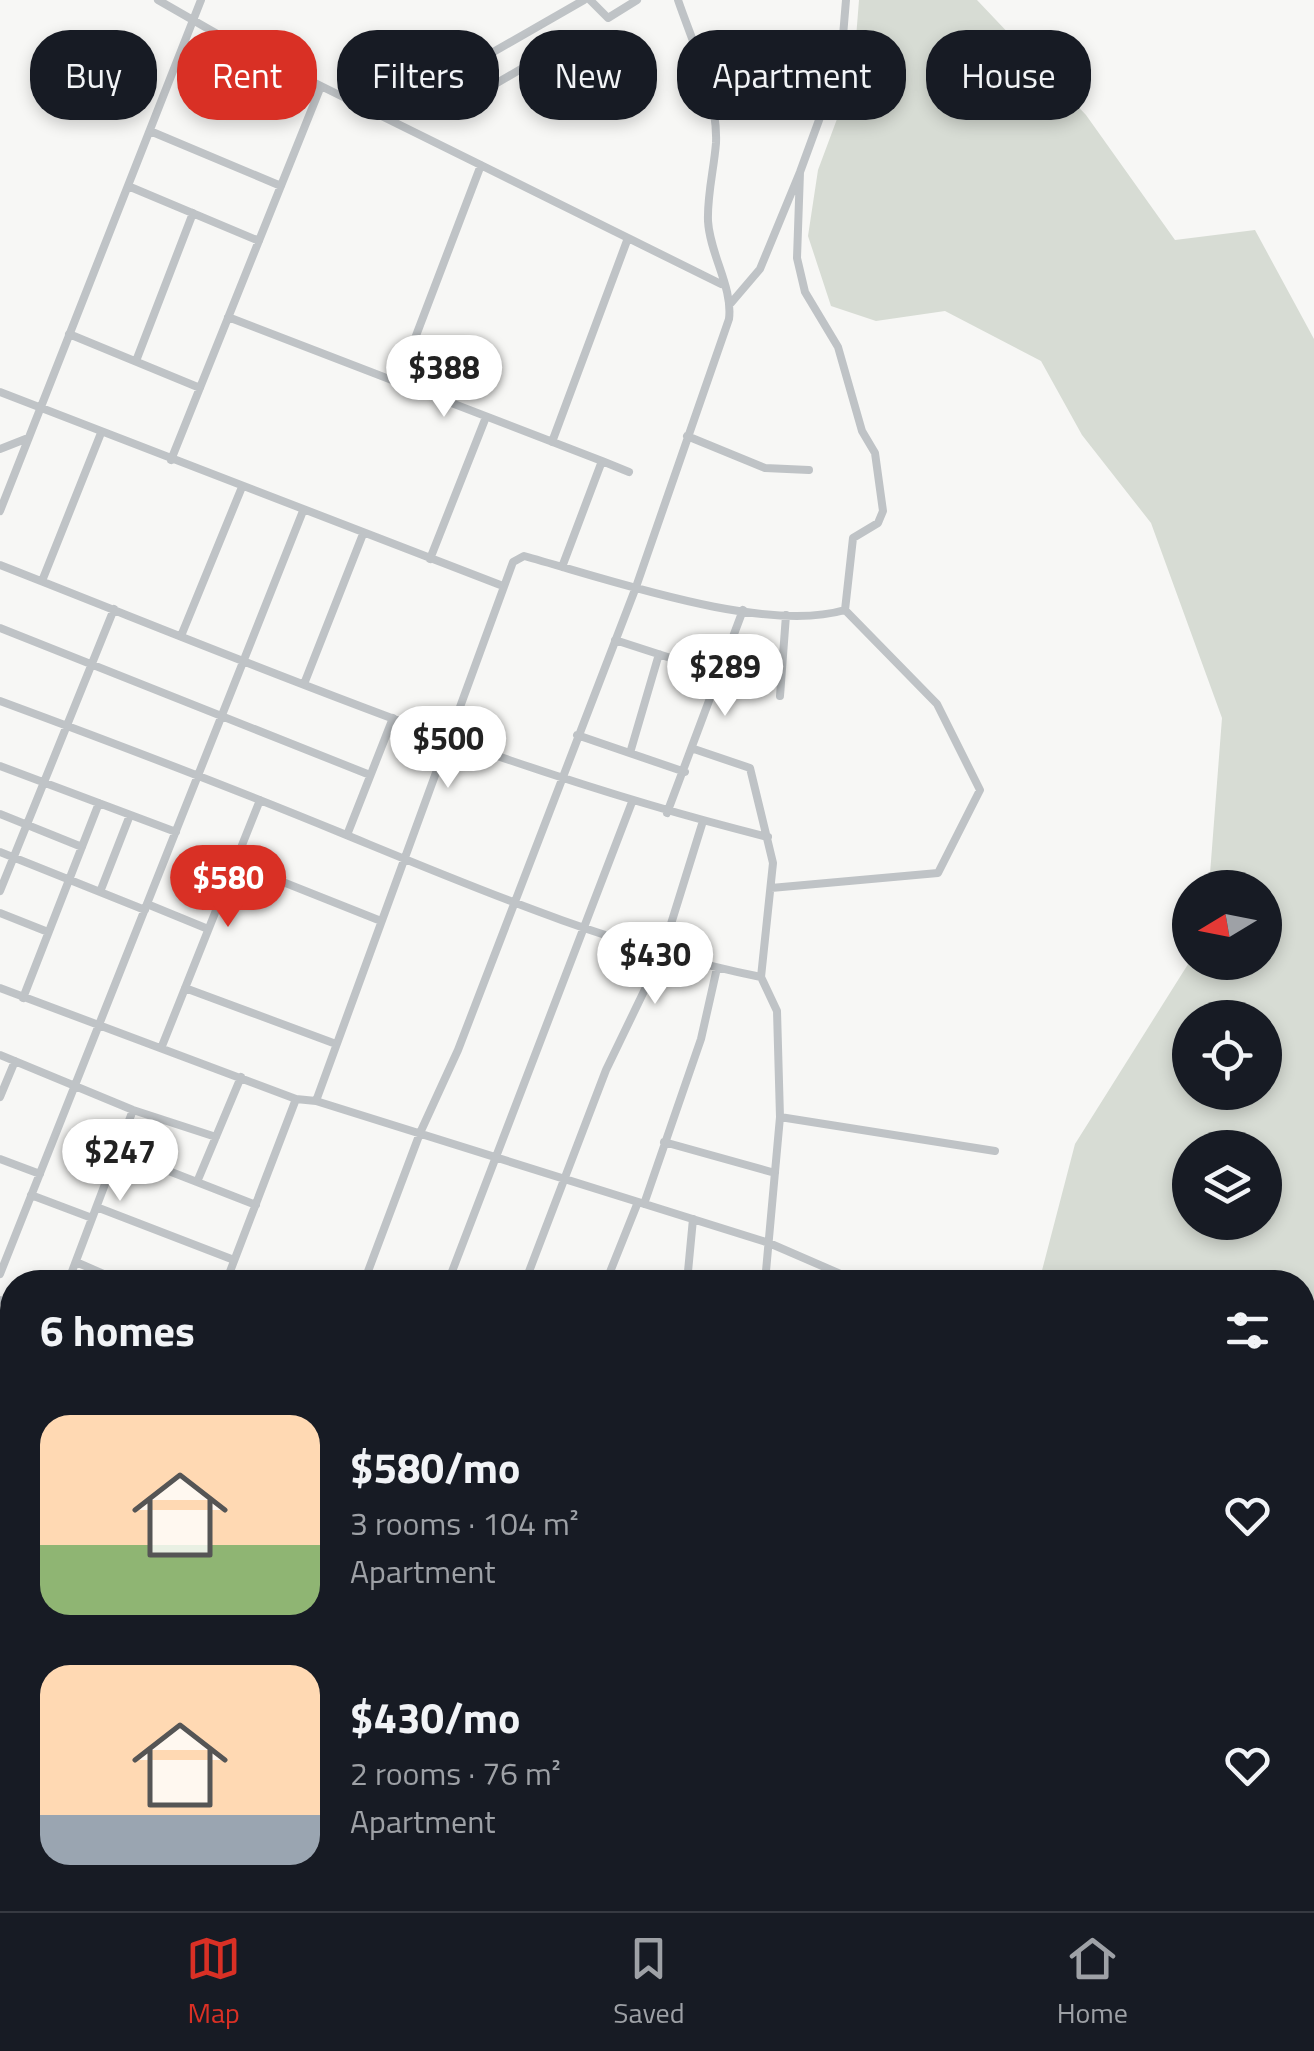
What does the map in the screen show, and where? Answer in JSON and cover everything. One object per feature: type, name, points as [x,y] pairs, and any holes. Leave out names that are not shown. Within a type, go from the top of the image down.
[{"type":"street","points":[[158,0],[321,86],[723,285]]},
{"type":"street","points":[[0,511],[201,0]]},
{"type":"street","points":[[534,30],[587,0],[608,18],[637,0]]},
{"type":"street","points":[[678,0],[708,91],[716,141],[708,220],[714,264],[731,303]]},
{"type":"street","points":[[369,1270],[636,587],[731,303],[760,268],[800,172],[841,60],[846,0]]},
{"type":"street","points":[[519,38],[441,82],[439,88],[454,108],[519,70]]},
{"type":"street","points":[[171,460],[321,86]]},
{"type":"street","points":[[150,132],[281,186]]},
{"type":"street","points":[[394,381],[401,375],[480,165]]},
{"type":"street","points":[[800,172],[797,258],[806,292],[838,347],[862,432],[875,452],[882,504],[878,523],[853,538],[845,610]]},
{"type":"street","points":[[128,186],[259,241]]},
{"type":"street","points":[[136,362],[193,213]]},
{"type":"street","points":[[552,442],[628,238]]},
{"type":"street","points":[[228,317],[629,472]]},
{"type":"street","points":[[70,334],[200,388]]},
{"type":"street","points":[[0,392],[503,586]]},
{"type":"street","points":[[430,559],[486,416]]},
{"type":"street","points":[[42,581],[101,433]]},
{"type":"street","points":[[688,436],[775,471],[809,470]]},
{"type":"street","points":[[0,450],[29,437]]},
{"type":"street","points":[[562,566],[602,462]]},
{"type":"street","points":[[181,636],[242,487]]},
{"type":"street","points":[[2,1270],[304,511]]},
{"type":"street","points":[[304,684],[363,534]]},
{"type":"street","points":[[316,1101],[503,586],[518,558],[743,610],[811,618],[845,610]]},
{"type":"street","points":[[0,565],[447,740],[632,802],[768,837]]},
{"type":"street","points":[[0,891],[114,610]]},
{"type":"street","points":[[668,812],[743,610]]},
{"type":"street","points":[[770,888],[938,872],[978,799],[978,782],[958,751],[944,712],[845,610]]},
{"type":"street","points":[[780,696],[786,615]]},
{"type":"street","points":[[0,628],[370,775]]},
{"type":"street","points":[[615,640],[720,674]]},
{"type":"street","points":[[630,753],[659,654]]},
{"type":"street","points":[[768,666],[782,668]]},
{"type":"street","points":[[0,716],[2,702],[199,775],[583,931],[661,956],[761,977]]},
{"type":"street","points":[[347,836],[392,718]]},
{"type":"street","points":[[577,736],[684,772]]},
{"type":"street","points":[[694,749],[750,768],[773,863],[761,977],[777,1012],[780,1118],[767,1270]]},
{"type":"street","points":[[0,766],[176,832]]},
{"type":"street","points":[[162,1046],[260,800]]},
{"type":"street","points":[[452,1270],[492,1158],[546,1036],[632,802]]},
{"type":"street","points":[[23,998],[99,804]]},
{"type":"street","points":[[0,814],[82,847]]},
{"type":"street","points":[[100,892],[130,815]]},
{"type":"street","points":[[530,1270],[606,1070],[661,956],[704,821]]},
{"type":"street","points":[[0,852],[208,929]]},
{"type":"street","points":[[235,863],[381,921]]},
{"type":"street","points":[[0,913],[48,932]]},
{"type":"street","points":[[611,1270],[641,1203],[701,1039],[717,968]]},
{"type":"street","points":[[0,988],[296,1099],[316,1101],[770,1243],[832,1270]]},
{"type":"street","points":[[185,988],[336,1044]]},
{"type":"street","points":[[0,1055],[134,1110],[216,1138]]},
{"type":"street","points":[[0,1097],[15,1062]]},
{"type":"street","points":[[197,1182],[241,1078]]},
{"type":"street","points":[[230,1270],[296,1099]]},
{"type":"street","points":[[73,1270],[134,1110]]},
{"type":"street","points":[[780,1118],[995,1151]]},
{"type":"street","points":[[664,1142],[776,1173]]},
{"type":"street","points":[[120,1152],[256,1205]]},
{"type":"street","points":[[0,1159],[40,1174]]},
{"type":"street","points":[[31,1195],[92,1218]]},
{"type":"street","points":[[98,1208],[234,1260]]},
{"type":"street","points":[[688,1270],[693,1219]]},
{"type":"street","points":[[76,1262],[94,1270]]},
{"type":"shaded area","points":[[859,0],[977,0],[1005,30],[926,30],[926,120],[1090,120],[1175,240],[1255,230],[1314,339],[1314,1270],[1042,1270],[1075,1144],[1178,980],[1282,980],[1282,870],[1210,870],[1222,718],[1151,523],[1082,435],[1041,361],[945,311],[876,321],[831,306],[808,236],[818,170],[837,120],[906,120],[906,30],[857,30]]}]
